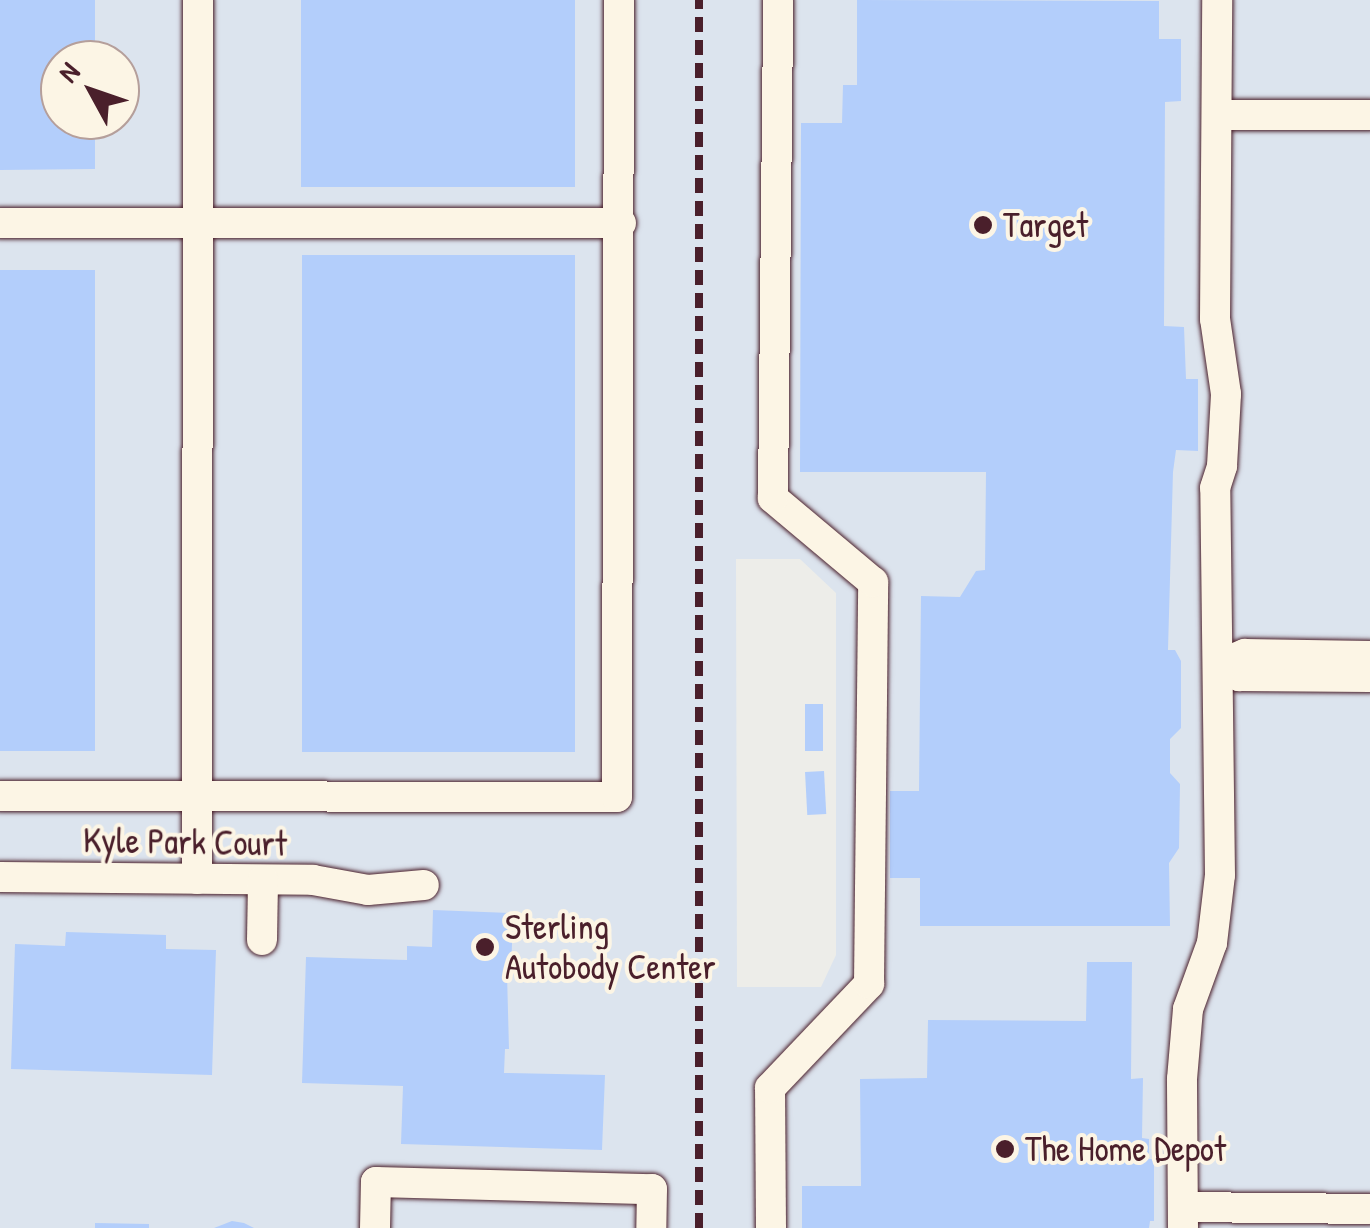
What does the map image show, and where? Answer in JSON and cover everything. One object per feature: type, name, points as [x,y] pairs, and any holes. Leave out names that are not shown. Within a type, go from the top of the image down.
[{"type":"street","points":[[197,879],[198,0]]},
{"type":"street","points":[[0,796],[618,796],[619,0]]},
{"type":"street","points":[[770,1228],[770,1088],[869,984],[873,601],[873,582],[773,498],[778,0]]},
{"type":"street","points":[[1217,0],[1215,319],[1226,394],[1222,466],[1215,488],[1221,664],[1220,875],[1212,943],[1188,1009],[1182,1079],[1183,1218],[1370,1208]]},
{"type":"street","points":[[1218,114],[1370,115]]},
{"type":"street","points":[[0,223],[620,223]]},
{"type":"street","points":[[1221,664],[1245,654],[1370,656]]},
{"type":"street","points":[[1221,664],[1240,676],[1370,678]]},
{"type":"street","name":"Kyle Park Court","points":[[0,877],[313,880],[368,890],[424,884]]},
{"type":"street","points":[[262,940],[263,880]]},
{"type":"street","points":[[374,1228],[376,1182],[652,1190],[651,1228]]},
{"type":"shaded area","points":[[0,0],[1370,0],[1370,1228],[0,1228]],"holes":[[[736,559],[800,559],[836,593],[836,955],[821,987],[737,987]]]},
{"type":"building","points":[[0,0],[95,0],[95,40],[40,40],[40,140],[95,140],[95,169],[0,170]]},
{"type":"building","points":[[301,0],[575,0],[575,187],[301,187]]},
{"type":"building","name":"Target","points":[[857,0],[1159,1],[1159,39],[1181,39],[1181,101],[1165,102],[1164,326],[1184,327],[1186,379],[1198,379],[1198,451],[1176,450],[1173,472],[1168,650],[1175,650],[1181,661],[1181,728],[1170,739],[1170,773],[1180,784],[1179,848],[1169,863],[1170,926],[920,926],[920,878],[890,878],[890,791],[919,791],[921,596],[960,597],[976,571],[985,570],[986,472],[800,472],[801,123],[842,123],[843,85],[857,85]]},
{"type":"building","points":[[302,255],[575,255],[575,752],[302,752]]},
{"type":"building","points":[[0,270],[95,270],[95,751],[0,751]]},
{"type":"building","points":[[805,704],[823,704],[823,751],[805,751]]},
{"type":"building","points":[[824,771],[826,814],[807,815],[805,772]]},
{"type":"building","points":[[433,910],[513,913],[511,974],[507,974],[509,1049],[505,1049],[504,1073],[605,1075],[602,1150],[401,1144],[403,1086],[302,1083],[306,957],[407,960],[407,946],[432,947]]},
{"type":"building","points":[[66,932],[166,935],[166,949],[216,950],[212,1075],[11,1069],[15,944],[65,946]]},
{"type":"building","name":"The Home Depot","points":[[1087,962],[1132,962],[1131,1079],[1143,1078],[1142,1138],[1149,1139],[1149,1159],[1154,1159],[1154,1221],[1150,1221],[1149,1228],[802,1228],[802,1186],[861,1186],[860,1079],[927,1078],[928,1020],[1086,1021]]},
{"type":"building","points":[[232,1221],[244,1223],[254,1228],[214,1228]]},
{"type":"building","points":[[95,1223],[149,1224],[149,1228],[95,1228]]},
{"type":"railway","points":[[699,0],[699,1228]]},
{"type":"place","name":"Target","points":[[983,225]]},
{"type":"place","name":"Sterling Autobody Center","points":[[485,947]]},
{"type":"place","name":"The Home Depot","points":[[1005,1149]]}]
